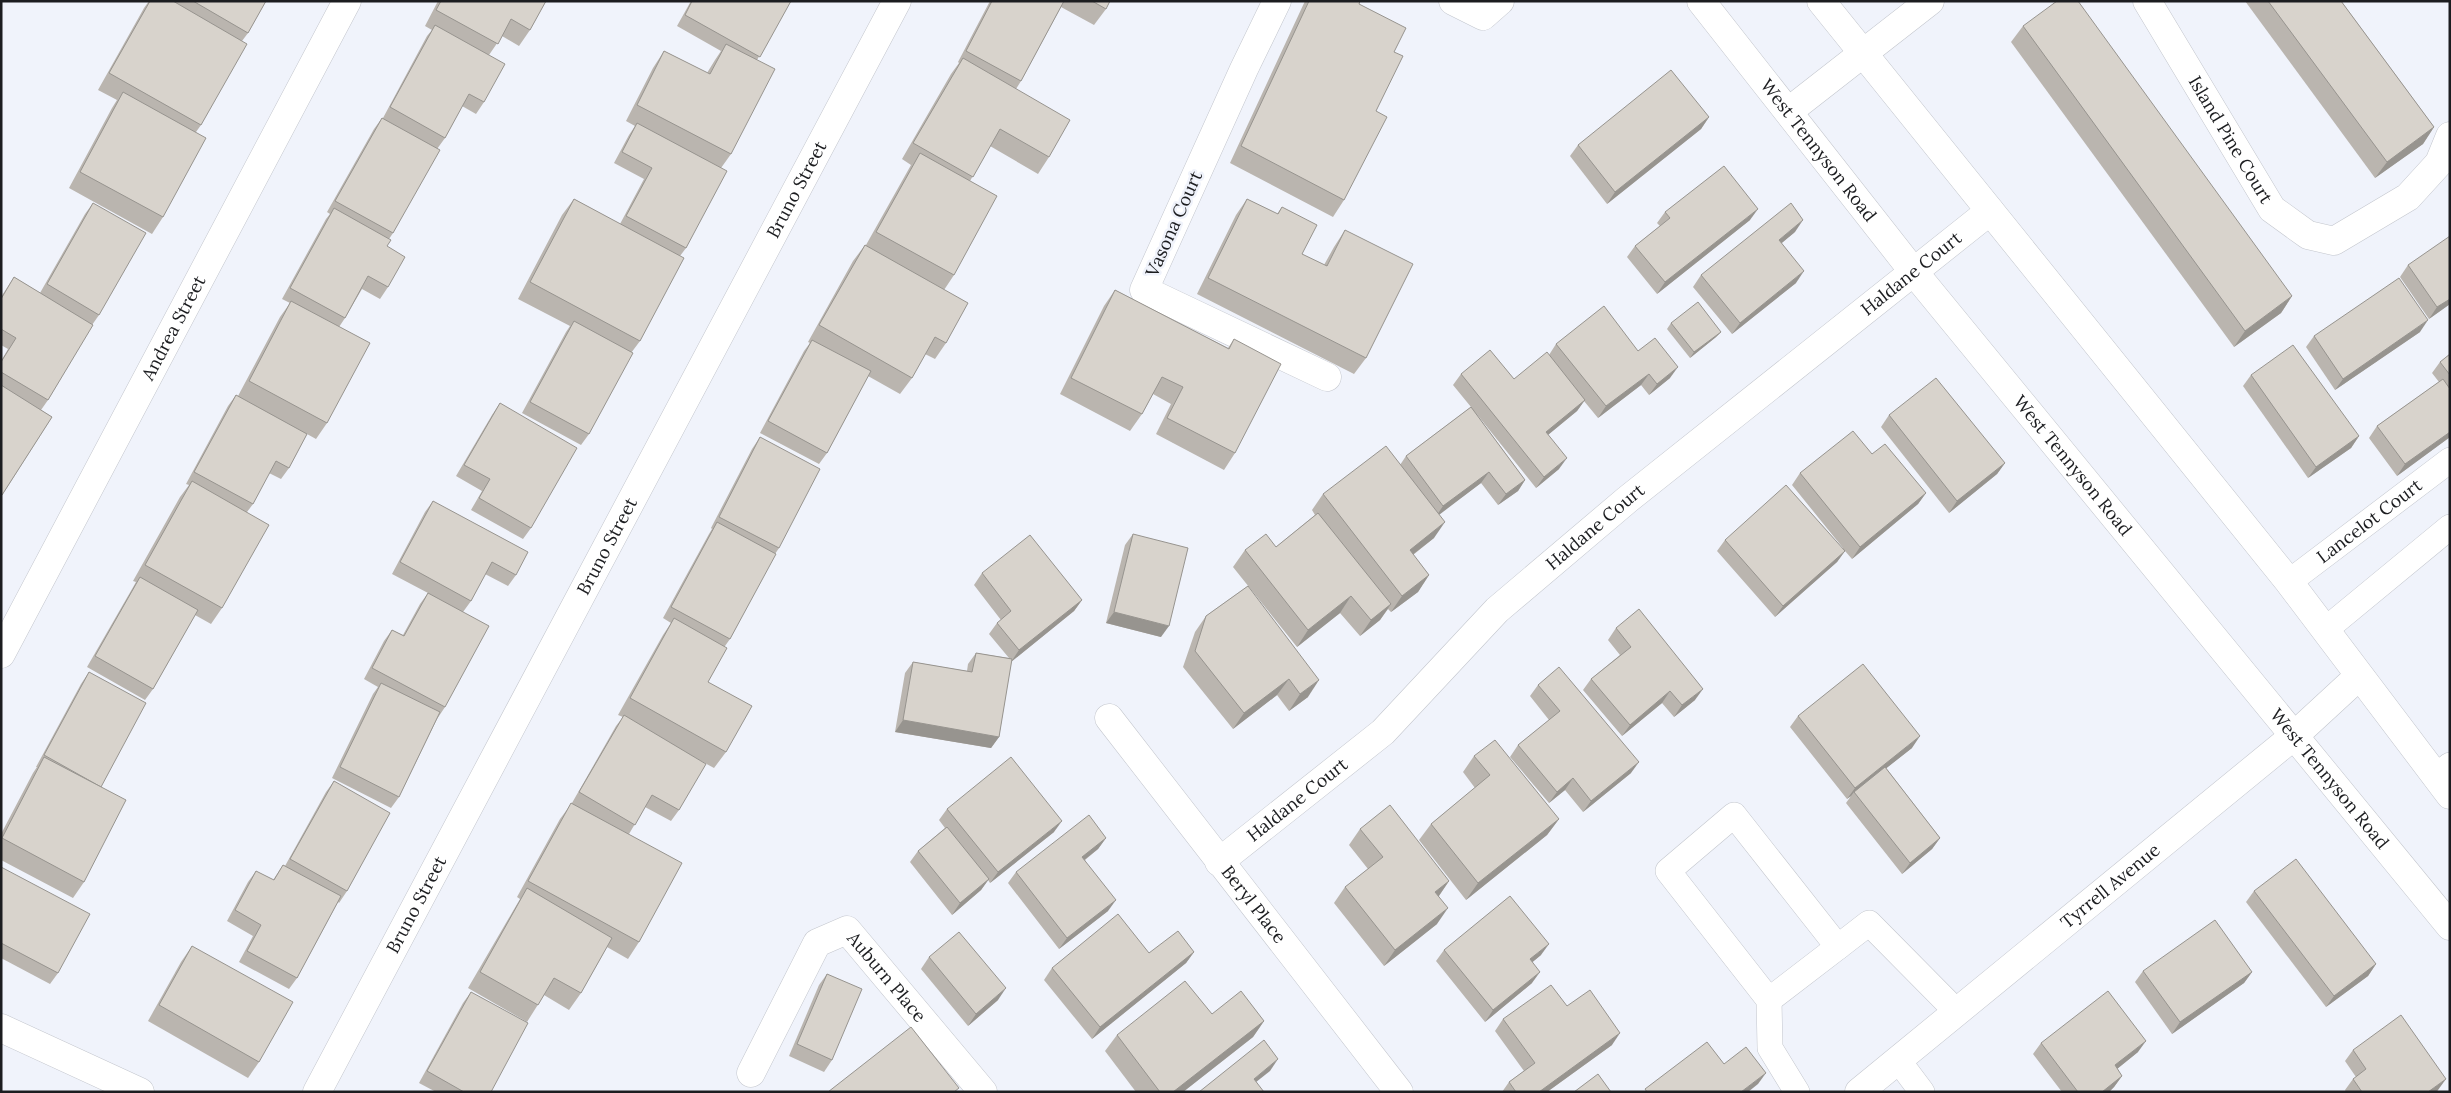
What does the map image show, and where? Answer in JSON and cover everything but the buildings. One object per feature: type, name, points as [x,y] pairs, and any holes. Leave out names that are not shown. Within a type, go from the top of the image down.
[{"type":"street","name":"Andrea Street","points":[[1,654],[347,1]]},
{"type":"street","name":"Bruno Street","points":[[317,1092],[897,1]]},
{"type":"street","name":"Vasona Court","points":[[1277,1],[1244,69],[1144,290],[1327,377]]},
{"type":"street","points":[[1452,1],[1483,16],[1500,1]]},
{"type":"street","name":"West Tennyson Road","points":[[1701,1],[1914,271],[2450,926]]},
{"type":"street","points":[[1820,1],[2289,582],[2359,676],[2445,779]]},
{"type":"street","points":[[1789,111],[1862,52],[1930,1]]},
{"type":"street","name":"Island Pine Court","points":[[2147,1],[2272,209],[2308,235],[2334,241],[2408,197],[2439,163],[2450,136]]},
{"type":"street","name":"Haldane Court","points":[[1219,862],[1383,732],[1497,610],[1628,499],[1990,211]]},
{"type":"street","name":"Tyrrell Avenue","points":[[1859,1092],[2295,735],[2359,676]]},
{"type":"street","name":"Beryl Place","points":[[1108,718],[1399,1092]]},
{"type":"street","name":"Auburn Place","points":[[751,1073],[817,943],[847,930],[983,1092]]},
{"type":"street","points":[[1,1028],[140,1092]]},
{"type":"lane","name":"Lancelot Court","points":[[2289,582],[2450,460]]},
{"type":"lane","points":[[2325,630],[2450,527]]},
{"type":"lane","points":[[1797,1092],[1770,1048],[1769,1000],[1668,870],[1734,815],[1838,947]]},
{"type":"lane","points":[[1769,1000],[1869,923],[1957,1012]]},
{"type":"lane","points":[[1898,1060],[1922,1092]]}]
